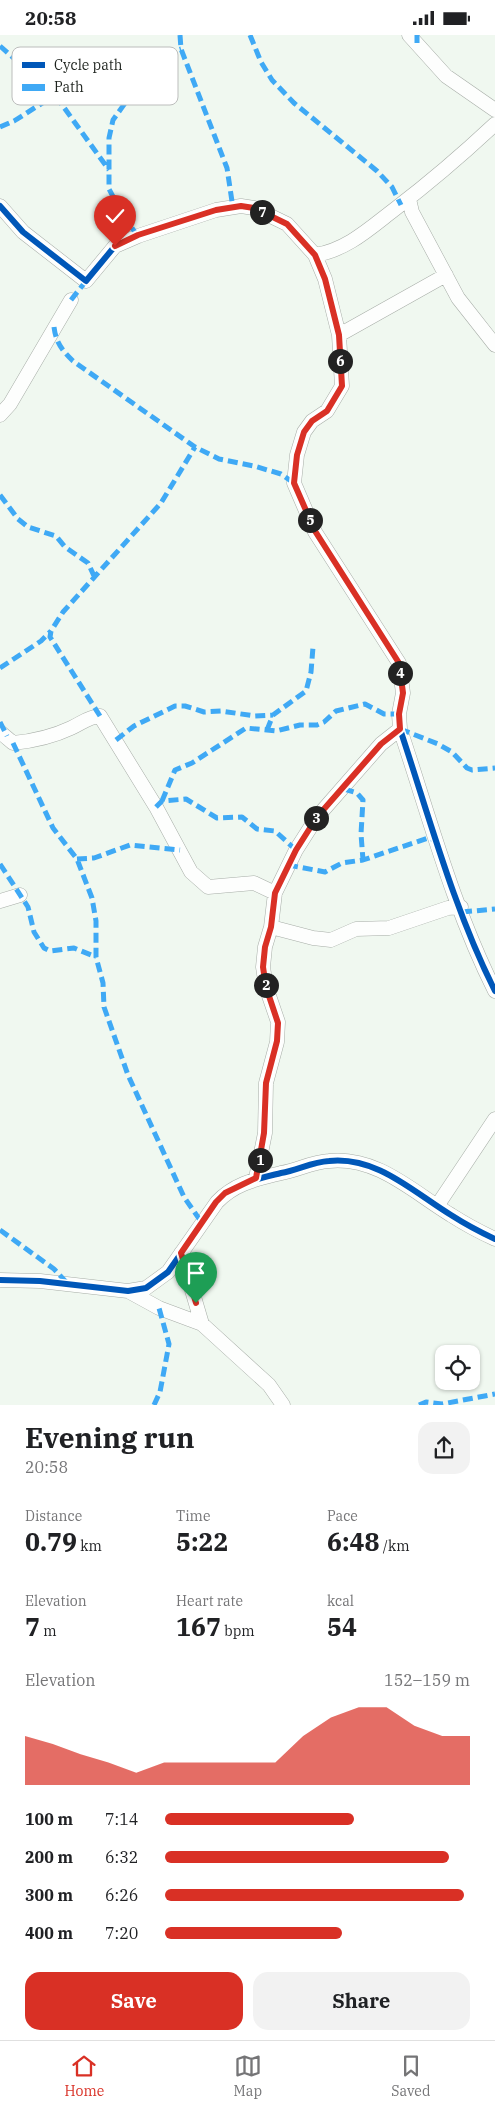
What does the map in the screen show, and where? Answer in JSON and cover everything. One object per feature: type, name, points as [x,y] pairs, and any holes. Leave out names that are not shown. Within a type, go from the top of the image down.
[{"type":"street","points":[[409,35],[446,76],[495,110]]},
{"type":"street","points":[[315,255],[330,252],[358,238],[409,199],[495,124]]},
{"type":"street","points":[[409,199],[412,212],[458,298],[495,345]]},
{"type":"street","points":[[0,206],[24,232],[86,281],[115,246],[138,235],[216,210],[241,206],[254,208],[287,224],[315,255],[325,279],[339,335],[342,386],[327,411],[312,421],[304,432],[297,455],[294,483],[315,531],[399,663],[403,693],[399,714],[400,729],[460,907],[483,968],[495,991]]},
{"type":"street","points":[[339,335],[446,275]]},
{"type":"street","points":[[0,415],[10,404],[71,301]]},
{"type":"street","points":[[0,732],[13,743],[42,740],[72,728],[90,717],[100,716],[156,807],[192,872],[208,887],[254,883],[275,893]]},
{"type":"street","points":[[256,1178],[264,1133],[266,1083],[277,1041],[278,1023],[266,987],[263,967],[275,893],[296,850],[317,817],[381,744],[400,729]]},
{"type":"street","points":[[0,901],[20,895]]},
{"type":"street","points":[[271,927],[313,938],[331,940],[356,929],[390,928],[448,908],[460,907]]},
{"type":"street","points":[[437,1206],[495,1119]]},
{"type":"street","points":[[0,1280],[40,1281],[128,1291],[146,1288],[168,1272],[216,1202],[225,1193],[256,1178],[283,1173],[309,1164],[330,1160],[366,1163],[410,1187],[437,1206],[495,1239]]},
{"type":"street","points":[[181,1253],[202,1324]]},
{"type":"street","points":[[128,1291],[160,1308],[202,1324],[270,1385],[283,1405]]},
{"type":"marked path","points":[[180,35],[181,49],[227,168],[233,208]]},
{"type":"marked path","points":[[250,35],[261,62],[272,80],[294,103],[377,171],[392,187],[401,205]]},
{"type":"marked path","points":[[417,35],[417,43]]},
{"type":"marked path","points":[[0,46],[12,57]]},
{"type":"marked path","points":[[0,127],[14,121],[39,105]]},
{"type":"marked path","points":[[62,105],[109,170]]},
{"type":"marked path","points":[[124,105],[113,120],[109,138],[109,189],[125,219],[138,236]]},
{"type":"marked path","points":[[71,300],[86,281]]},
{"type":"marked path","points":[[54,327],[60,346],[73,361],[195,447],[219,459],[281,474],[294,483]]},
{"type":"marked path","points":[[100,716],[50,637],[51,631],[63,612],[161,503],[195,447]]},
{"type":"marked path","points":[[0,495],[18,519],[28,527],[56,536],[65,547],[88,563],[95,578]]},
{"type":"marked path","points":[[0,668],[41,641],[51,631]]},
{"type":"marked path","points":[[267,730],[273,715],[306,691],[311,672],[313,647]]},
{"type":"marked path","points":[[162,801],[175,770],[192,763],[246,728],[276,731],[300,725],[317,725],[324,722],[336,711],[365,704],[384,714],[399,714]]},
{"type":"marked path","points":[[116,740],[134,726],[175,706],[185,706],[204,712],[221,711],[255,716],[273,715]]},
{"type":"marked path","points":[[0,722],[7,736]]},
{"type":"marked path","points":[[400,729],[438,744],[452,752],[467,768],[472,770],[495,768]]},
{"type":"marked path","points":[[13,743],[53,828],[77,859],[92,898],[96,921],[96,957],[103,983],[104,1007],[128,1075],[184,1197],[202,1223]]},
{"type":"marked path","points":[[344,789],[357,793],[363,800],[361,834],[363,860]]},
{"type":"marked path","points":[[156,807],[162,801],[186,799],[217,818],[242,817],[257,829],[275,831],[296,850]]},
{"type":"marked path","points":[[288,865],[325,872],[342,863],[363,860],[428,838],[436,840]]},
{"type":"marked path","points":[[77,859],[94,858],[130,845],[180,850]]},
{"type":"marked path","points":[[0,864],[28,907],[34,932],[44,948],[50,951],[74,948],[96,957]]},
{"type":"marked path","points":[[462,912],[495,909]]},
{"type":"marked path","points":[[0,1230],[54,1269],[68,1284]]},
{"type":"marked path","points":[[154,1405],[160,1392],[169,1344],[159,1308]]},
{"type":"marked path","points":[[419,1405],[426,1402],[442,1404],[495,1394]]},
{"type":"cycle path","points":[[0,206],[23,232],[86,281],[115,246],[138,236],[216,210],[241,206],[254,208],[287,224],[315,255],[325,279],[339,335],[342,386],[327,411],[312,421],[304,432],[297,455],[294,483],[315,532],[399,663],[403,693],[399,714],[400,729],[455,895],[480,960],[495,991]]},
{"type":"cycle path","points":[[0,1280],[40,1281],[128,1291],[146,1288],[168,1272],[217,1202],[231,1190],[255,1180],[329,1161],[363,1164],[394,1177],[462,1222],[495,1239]]},
{"type":"route","points":[[115,246],[138,235],[216,210],[241,206],[254,208],[287,224],[315,255],[325,279],[339,335],[342,386],[327,411],[312,421],[304,432],[297,455],[294,483],[315,531],[399,663],[403,693],[399,714],[400,729],[381,744],[344,789],[317,817],[296,850],[275,893],[263,967],[266,987],[278,1023],[277,1041],[266,1083],[264,1133],[256,1178],[225,1193],[216,1202],[181,1253],[196,1303]]}]
